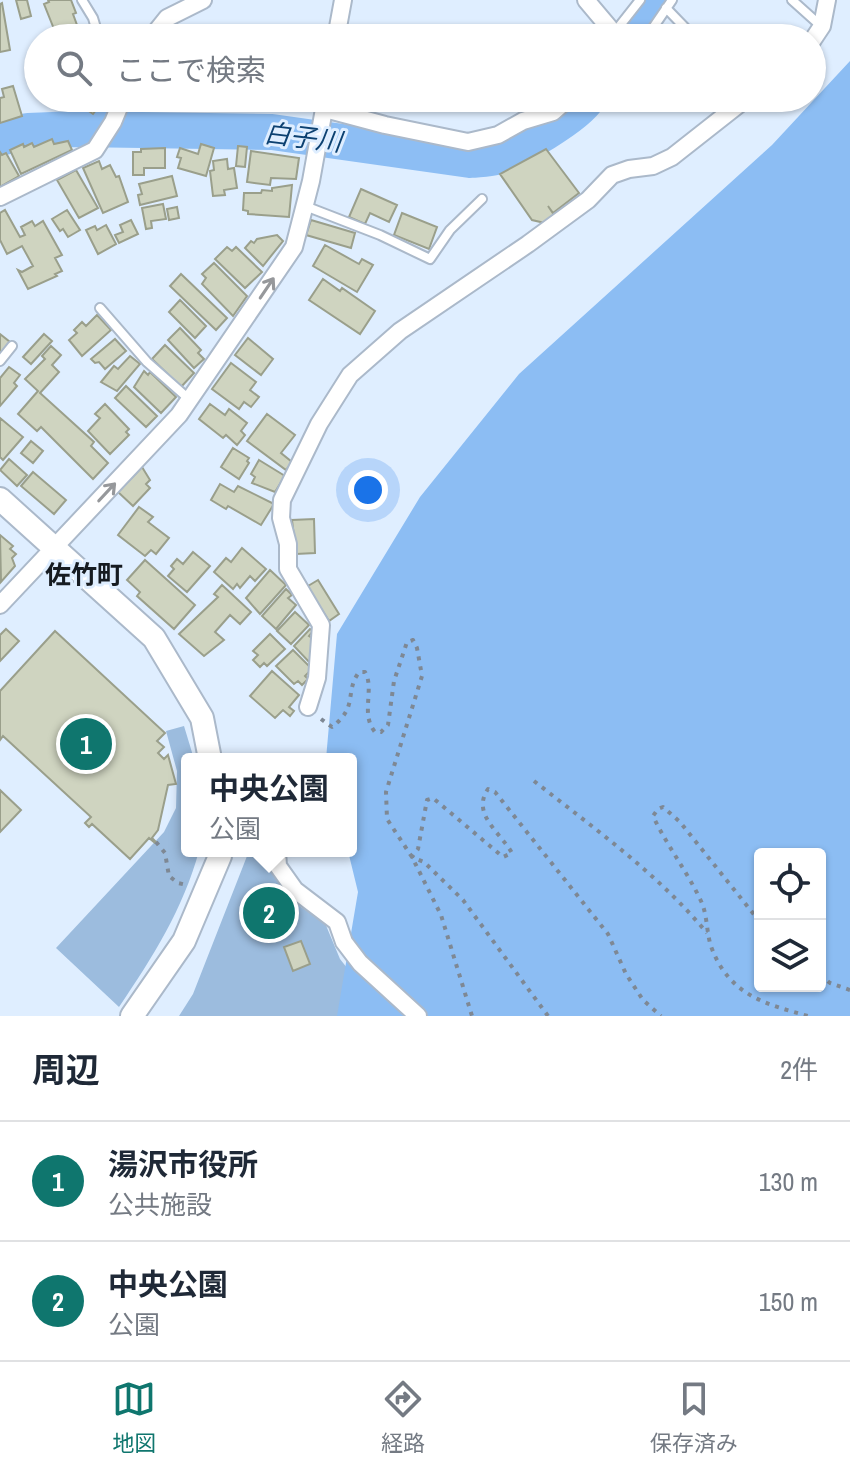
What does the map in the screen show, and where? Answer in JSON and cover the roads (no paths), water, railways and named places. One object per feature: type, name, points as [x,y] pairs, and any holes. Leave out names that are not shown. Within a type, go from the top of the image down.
[{"type":"street","points":[[162,24],[167,18],[203,0]]},
{"type":"street","points":[[338,24],[343,0]]},
{"type":"street","points":[[586,0],[604,24]]},
{"type":"street","points":[[820,24],[827,0]]},
{"type":"street","points":[[0,197],[95,150],[117,112]]},
{"type":"street","points":[[0,605],[179,415],[294,247],[324,112]]},
{"type":"street","points":[[348,112],[385,125],[468,142],[498,135],[523,121],[553,112]]},
{"type":"street","points":[[308,707],[317,678],[321,625],[288,569],[288,544],[281,518],[282,500],[319,424],[350,375],[400,331],[588,200],[612,175],[653,166],[672,157],[729,112]]},
{"type":"street","points":[[0,499],[154,638],[202,718],[209,753]]},
{"type":"street","points":[[132,1016],[184,941],[218,857]]},
{"type":"street","points":[[277,857],[278,866],[295,890],[337,922],[344,942],[360,963],[418,1016]]},
{"type":"lane","points":[[82,0],[95,24]]},
{"type":"lane","points":[[623,24],[640,0]]},
{"type":"lane","points":[[792,0],[810,24]]},
{"type":"lane","points":[[655,24],[669,4],[684,24]]},
{"type":"lane","points":[[304,206],[380,235],[430,259],[450,230],[482,199]]},
{"type":"lane","points":[[100,308],[147,362],[190,400]]},
{"type":"lane","points":[[0,361],[12,346]]},
{"type":"waterway","name":"白子川","points":[[638,24],[657,0]]},
{"type":"waterway","name":"白子川","points":[[0,138],[28,131],[77,129],[272,132],[470,160],[496,157],[518,148],[573,112]]},
{"type":"place","name":"湯沢市役所","points":[[86,744]]},
{"type":"place","name":"中央公園","points":[[269,913]]},
{"type":"district","name":"佐竹町","points":[[84,574]]}]
